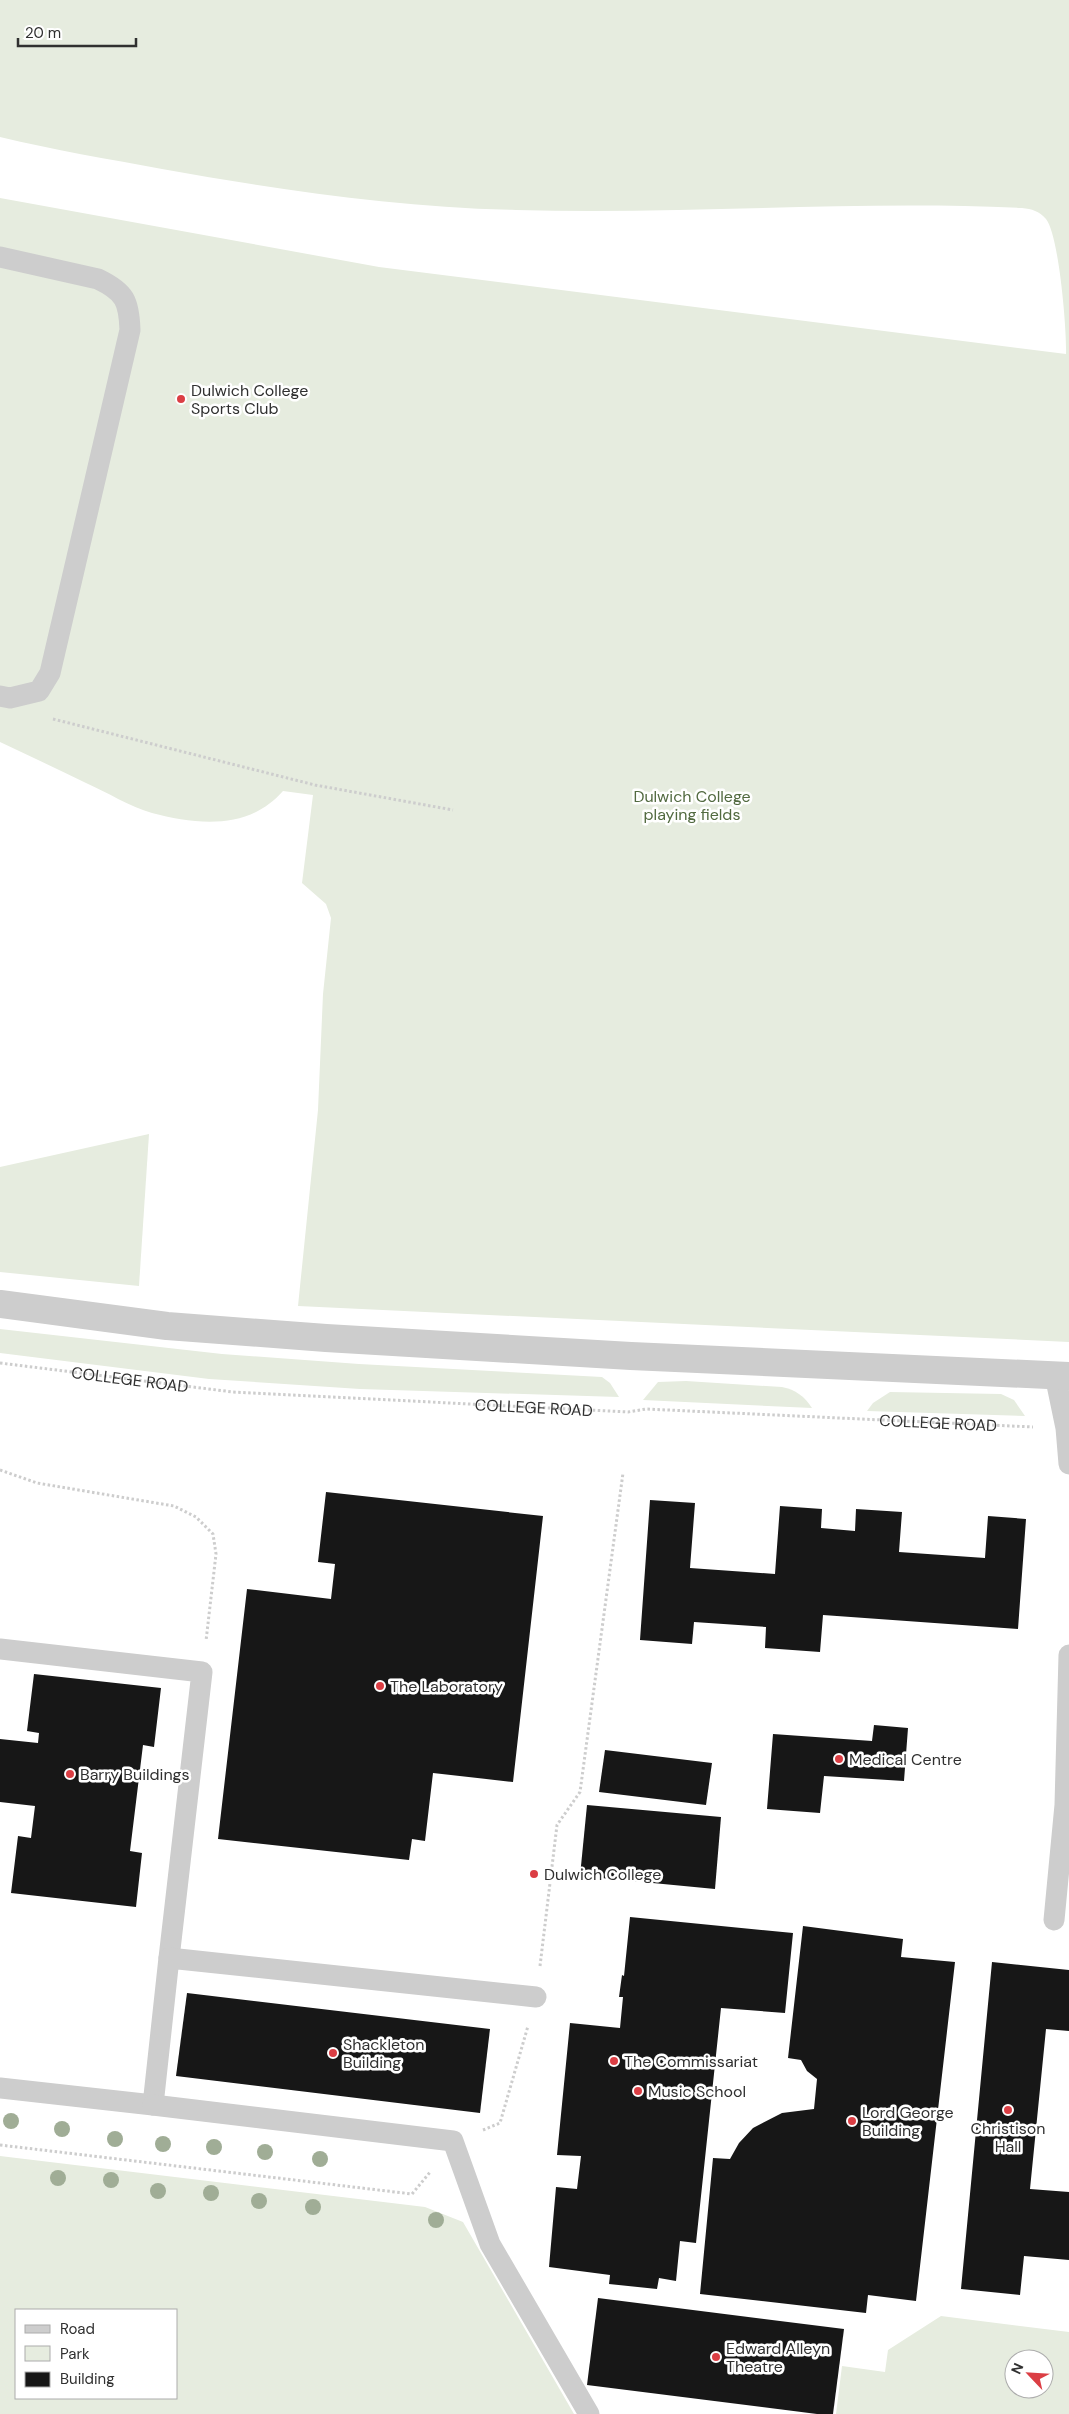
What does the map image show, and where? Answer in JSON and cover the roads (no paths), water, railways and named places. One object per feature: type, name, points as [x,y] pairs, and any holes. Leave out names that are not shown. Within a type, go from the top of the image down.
[{"type":"street","points":[[0,1304],[167,1326],[326,1338],[639,1357],[1062,1375]]},
{"type":"lane","points":[[0,257],[98,279],[113,286],[123,295],[129,312],[130,330],[50,673],[39,691],[24,696],[5,697]]},
{"type":"lane","points":[[1062,1375],[1069,1464]]},
{"type":"lane","points":[[0,1649],[202,1672],[153,2106]]},
{"type":"lane","points":[[1054,1920],[1065,1805],[1069,1655]]},
{"type":"lane","points":[[169,1958],[536,1997]]},
{"type":"lane","points":[[0,2088],[454,2141],[490,2244],[589,2414]]},
{"type":"place","name":"Dulwich College Sports Club","points":[[181,399]]},
{"type":"place","name":"The Laboratory","points":[[380,1686]]},
{"type":"place","name":"Medical Centre","points":[[839,1759]]},
{"type":"place","name":"Barry Buildings","points":[[70,1774]]},
{"type":"place","name":"Dulwich College","points":[[534,1874]]},
{"type":"place","name":"Shackleton Building","points":[[333,2053]]},
{"type":"place","name":"The Commissariat","points":[[614,2061]]},
{"type":"place","name":"Music School","points":[[638,2091]]},
{"type":"place","name":"Christison Hall","points":[[1008,2110]]},
{"type":"place","name":"Lord George Building","points":[[852,2121]]},
{"type":"place","name":"Edward Alleyn Theatre","points":[[716,2357]]},
{"type":"park label","name":"Dulwich College playing fields","points":[[692,805]]}]
